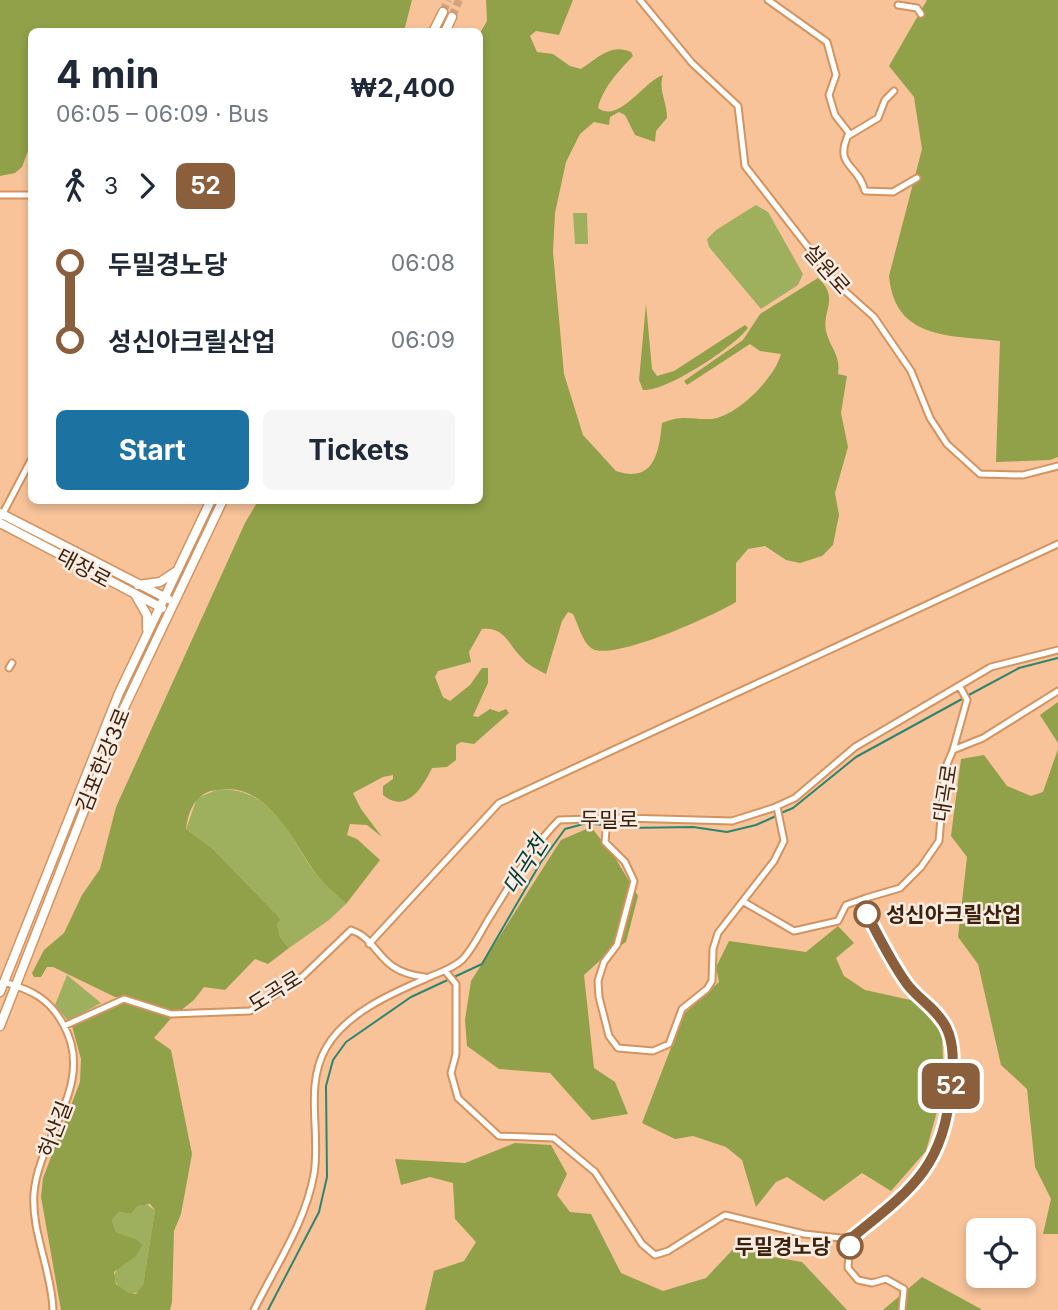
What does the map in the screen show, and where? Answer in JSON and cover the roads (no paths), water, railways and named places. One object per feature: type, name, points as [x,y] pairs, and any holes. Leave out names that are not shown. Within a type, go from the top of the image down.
[{"type":"street","name":"설원로","points":[[640,0],[692,63],[738,106],[745,166],[836,283],[874,317],[911,371],[930,418],[947,444],[980,474],[1023,475],[1058,466]]},
{"type":"street","points":[[768,0],[827,42],[836,75],[829,95],[835,115],[848,130],[842,147],[845,160],[848,167],[861,177],[866,191],[892,192],[917,178]]},
{"type":"street","points":[[898,5],[917,8],[922,13]]},
{"type":"street","points":[[435,28],[443,12]]},
{"type":"street","points":[[447,28],[452,17]]},
{"type":"street","points":[[848,136],[878,118],[885,100],[894,91]]},
{"type":"street","points":[[0,195],[28,195]]},
{"type":"street","points":[[28,466],[1,517],[135,589],[173,602]]},
{"type":"street","name":"김포한강3로","points":[[0,992],[93,755],[146,634],[209,504]]},
{"type":"street","name":"김포한강3로","points":[[0,1026],[100,766],[173,602],[221,504]]},
{"type":"street","points":[[428,977],[405,975],[380,958],[369,944],[499,803],[1058,544]]},
{"type":"street","points":[[135,589],[160,582],[177,570]]},
{"type":"street","points":[[135,589],[147,615],[146,634]]},
{"type":"street","name":"태장로","points":[[135,589],[169,611]]},
{"type":"street","name":"두밀로","points":[[254,1310],[298,1229],[314,1172],[314,1096],[325,1049],[349,1021],[428,977],[448,974],[465,957],[539,841],[559,820],[732,821],[777,809],[795,798],[855,747],[991,667],[1058,650]]},
{"type":"street","points":[[953,750],[967,700],[960,687]]},
{"type":"street","name":"대곡로","points":[[866,898],[900,888],[939,841],[940,795],[945,769],[953,750],[983,738],[1058,691]]},
{"type":"street","points":[[607,820],[605,842],[625,862],[634,881],[617,945],[604,962],[598,981],[599,997],[609,1036],[618,1048],[653,1051],[669,1044],[682,1009],[708,989],[712,981],[713,949],[718,933],[735,909],[744,902],[784,841],[777,809]]},
{"type":"street","points":[[448,974],[454,981],[456,1054],[451,1073],[458,1098],[499,1136],[554,1138],[595,1171],[642,1244],[655,1255],[668,1251],[725,1215],[804,1234],[850,1239],[911,1189],[936,1156],[948,1112],[953,1055],[947,1029],[937,1012],[908,986],[894,964],[867,914],[866,898],[846,905],[838,921],[794,931],[744,902]]},
{"type":"street","name":"도곡로","points":[[64,1026],[120,1000],[130,1000],[165,1013],[250,1011],[303,976],[351,930],[361,933],[369,944]]},
{"type":"street","name":"허산길","points":[[2,982],[42,997],[64,1026],[74,1056],[73,1079],[37,1177],[34,1201],[53,1310]]},
{"type":"street","points":[[850,1239],[848,1268],[858,1280],[872,1283],[886,1279],[904,1289],[902,1310]]},
{"type":"waterway","name":"대곡천","points":[[967,696],[1019,668],[1058,658]]},
{"type":"waterway","name":"대곡천","points":[[781,813],[793,808],[856,757],[962,699]]},
{"type":"waterway","name":"대곡천","points":[[268,1310],[319,1212],[327,1177],[326,1086],[333,1060],[346,1042],[411,997],[482,964],[541,862],[565,829],[587,823],[626,828],[693,827],[727,832],[756,825],[776,816]]},
{"type":"tunnel","points":[[443,12],[448,0]]},
{"type":"tunnel","points":[[452,17],[459,0]]},
{"type":"place","name":"성신아크릴산업","points":[[867,914]]},
{"type":"place","name":"두밀경노당","points":[[850,1246]]}]
